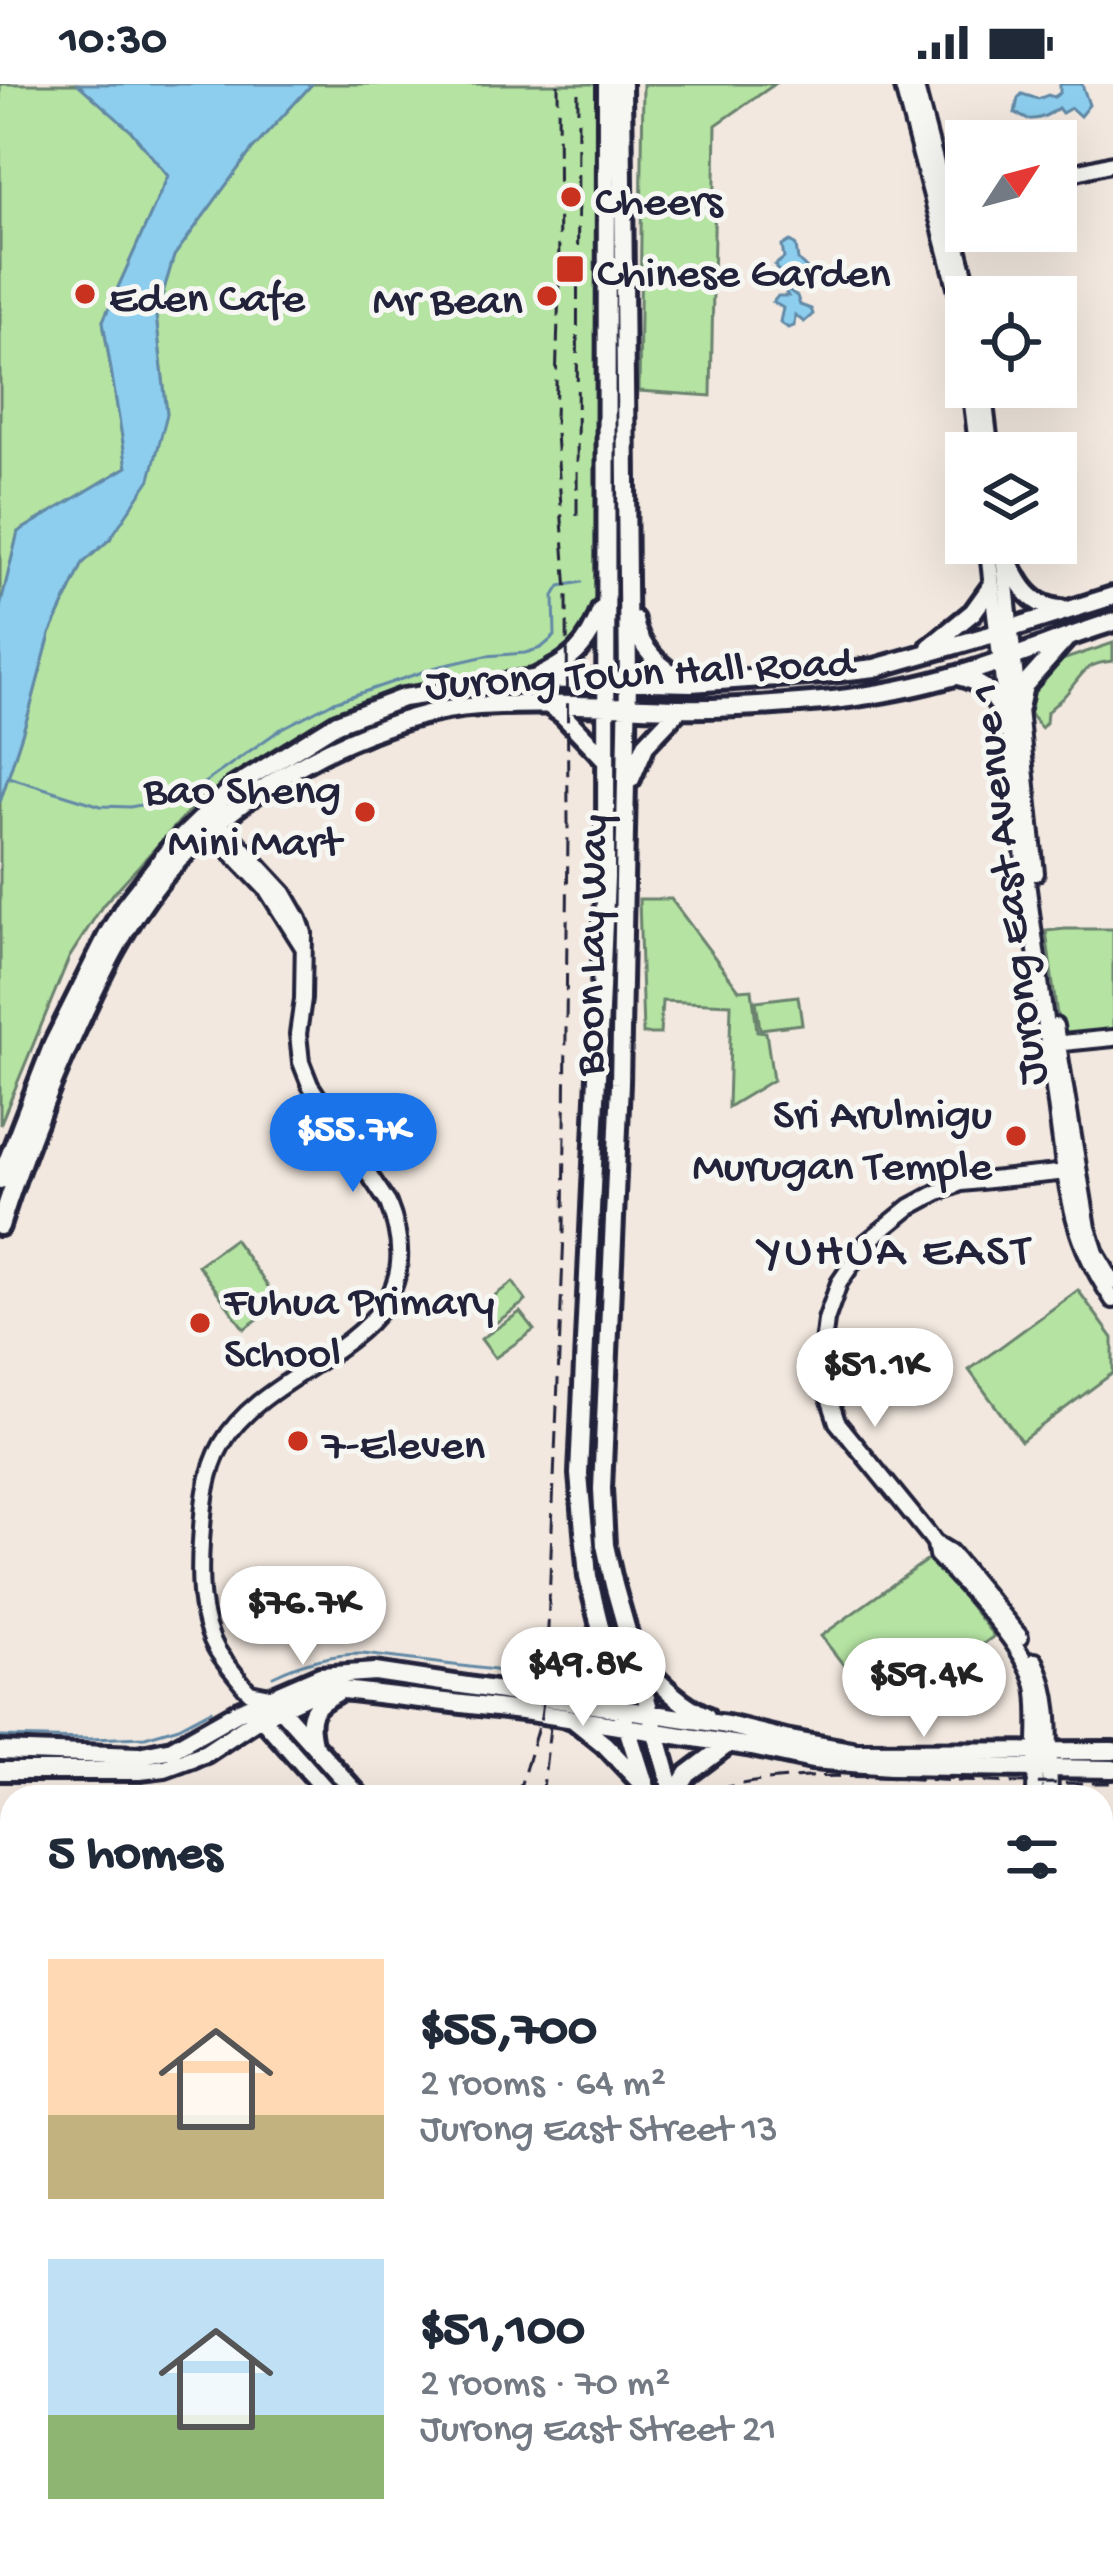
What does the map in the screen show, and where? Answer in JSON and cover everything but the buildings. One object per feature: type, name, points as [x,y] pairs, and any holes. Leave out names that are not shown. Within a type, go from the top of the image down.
[{"type":"main road","name":"Boon Lay Way","points":[[607,84],[608,680],[617,706],[626,791],[620,1083],[602,1490],[605,1545],[671,1785]]},
{"type":"main road","name":"Boon Lay Way","points":[[622,84],[628,681],[604,759],[606,878],[579,1474],[588,1577],[645,1785]]},
{"type":"main road","points":[[1010,564],[1028,595],[1052,609],[1067,609]]},
{"type":"main road","points":[[627,584],[636,632],[671,674],[691,683]]},
{"type":"main road","points":[[920,656],[973,612],[992,587]]},
{"type":"main road","points":[[533,679],[568,660],[588,641],[607,592]]},
{"type":"main road","name":"Jurong Town Hall Road","points":[[0,1226],[54,1078],[115,946],[234,787],[337,723],[403,698],[533,679],[691,683],[875,668],[1113,596]]},
{"type":"main road","name":"Jurong Town Hall Road","points":[[220,824],[294,768],[404,718],[476,706],[752,707],[839,699],[958,676],[1113,622]]},
{"type":"main road","points":[[958,676],[990,691],[1014,714],[1031,676],[1070,635]]},
{"type":"main road","points":[[548,705],[604,759]]},
{"type":"main road","points":[[626,791],[646,744],[680,708]]},
{"type":"main road","points":[[201,829],[214,820],[220,824]]},
{"type":"main road","name":"Jurong Town Hall Road","points":[[0,1180],[40,1072],[125,906],[169,850],[201,829]]},
{"type":"main road","points":[[82,985],[94,974],[101,976]]},
{"type":"main road","points":[[554,1697],[595,1669],[602,1639]]},
{"type":"main road","points":[[634,1656],[663,1688],[728,1735]]},
{"type":"main road","points":[[275,1702],[320,1676],[376,1672],[554,1697],[621,1709],[655,1723],[857,1752],[1043,1760],[1113,1769]]},
{"type":"main road","points":[[0,1751],[138,1756],[172,1749],[254,1705],[344,1690],[627,1727],[655,1723]]},
{"type":"main road","points":[[314,1745],[309,1727],[314,1709],[344,1690]]},
{"type":"main road","points":[[275,1702],[349,1785]]},
{"type":"main road","points":[[0,1771],[164,1768],[186,1762],[230,1738],[254,1705]]},
{"type":"main road","points":[[254,1705],[321,1785]]},
{"type":"main road","points":[[573,1719],[605,1745],[640,1785]]},
{"type":"main road","points":[[681,1785],[728,1735]]},
{"type":"main road","points":[[230,1738],[265,1742],[289,1751]]},
{"type":"main road","points":[[1043,1760],[1113,1751]]},
{"type":"street","points":[[902,84],[964,276]]},
{"type":"street","points":[[915,84],[955,276]]},
{"type":"street","points":[[1077,172],[1113,163]]},
{"type":"street","name":"Jurong East Avenue 1","points":[[989,564],[1004,631]]},
{"type":"street","name":"Jurong East Avenue 1","points":[[1002,564],[1004,631],[1072,1210],[1086,1256],[1113,1300]]},
{"type":"street","points":[[220,824],[284,893],[304,933],[298,1034],[301,1062],[310,1085],[388,1203],[400,1255],[393,1286],[380,1311],[349,1342],[241,1420],[222,1443],[211,1471],[202,1528],[202,1598],[216,1648],[254,1705]]},
{"type":"street","points":[[201,829],[222,843],[267,890],[302,947]]},
{"type":"street","points":[[1053,1044],[1113,1037]]},
{"type":"street","points":[[1048,1785],[1028,1666],[837,1422],[822,1353],[826,1320],[839,1283],[867,1242],[910,1207],[961,1183],[1071,1172]]},
{"type":"street","name":"Jurong East Avenue 1","points":[[1071,1172],[1096,1253],[1113,1282]]},
{"type":"street","points":[[1038,1785],[1043,1760]]},
{"type":"green space","points":[[0,84],[78,84],[131,131],[168,176],[103,321],[127,467],[18,532],[0,608]]},
{"type":"green space","points":[[312,84],[607,84],[607,592],[595,629],[546,673],[403,698],[337,723],[234,787],[199,800],[103,905],[69,958],[0,1125],[0,802],[50,634],[83,563],[110,539],[167,414],[156,316],[174,255],[251,151]]},
{"type":"green space","points":[[643,84],[775,84],[716,125],[711,396],[639,391]]},
{"type":"green space","points":[[1113,643],[1113,661],[1084,672],[1047,712],[1041,728],[1025,708],[1027,695],[1056,662]]},
{"type":"green space","points":[[639,899],[671,899],[739,990],[752,989],[757,1031],[766,1032],[773,1080],[728,1107],[731,1004],[662,1001],[660,1034],[643,1034]]},
{"type":"green space","points":[[1113,929],[1113,1036],[1057,1044],[1046,931]]},
{"type":"green space","points":[[798,996],[802,1024],[760,1029],[756,1001]]},
{"type":"green space","points":[[234,1239],[280,1303],[244,1329],[198,1265]]},
{"type":"green space","points":[[513,1282],[526,1301],[493,1325],[480,1306]]},
{"type":"green space","points":[[1078,1290],[1113,1338],[1113,1373],[1021,1441],[969,1370]]},
{"type":"green space","points":[[520,1312],[534,1330],[495,1358],[481,1339]]},
{"type":"green space","points":[[931,1557],[994,1636],[935,1681],[919,1667],[873,1703],[821,1636]]},
{"type":"water","points":[[78,84],[312,84],[251,151],[174,256],[156,316],[167,414],[150,479],[110,539],[83,563],[50,634],[0,802],[0,608],[18,532],[127,467],[103,321],[168,176],[131,131]]},
{"type":"water","points":[[1060,84],[1082,84],[1089,105],[1080,116],[1071,108],[1062,113],[1058,108],[1036,119],[1015,113],[1022,94],[1054,97],[1060,93]]},
{"type":"water","points":[[790,241],[808,270],[802,278],[790,275],[787,289],[813,314],[804,322],[795,315],[794,326],[788,328],[780,322],[783,308],[773,302],[778,296],[788,296],[783,287],[785,273],[775,265],[784,258],[782,246]]},
{"type":"waterway","points":[[8,777],[101,806],[130,807],[177,798],[281,729],[331,703],[437,667],[541,648],[555,636],[554,596],[560,586],[582,582]]},
{"type":"waterway","points":[[273,1676],[317,1660],[363,1654],[559,1678],[577,1666],[584,1644]]},
{"type":"waterway","points":[[0,1737],[145,1737],[179,1727],[211,1710]]},
{"type":"railway","points":[[521,1785],[541,1717],[546,1677],[564,1232],[567,592],[555,419],[558,84]]},
{"type":"railway","points":[[577,516],[578,84]]},
{"type":"railway","points":[[543,1785],[550,1727]]},
{"type":"railway","points":[[738,1785],[802,1777],[1113,1783]]},
{"type":"place","name":"Cheers","points":[[571,197]]},
{"type":"place","name":"Chinese Garden","points":[[570,269]]},
{"type":"place","name":"Eden Cafe","points":[[85,294]]},
{"type":"place","name":"Mr Bean","points":[[547,296]]},
{"type":"place","name":"Bao Sheng Mini Mart","points":[[365,812]]},
{"type":"place","name":"Sri Arulmigu Murugan Temple","points":[[1016,1136]]},
{"type":"place","name":"Fuhua Primary School","points":[[200,1323]]},
{"type":"place","name":"7-Eleven","points":[[298,1441]]},
{"type":"district","name":"YUHUA EAST","points":[[896,1246]]}]
